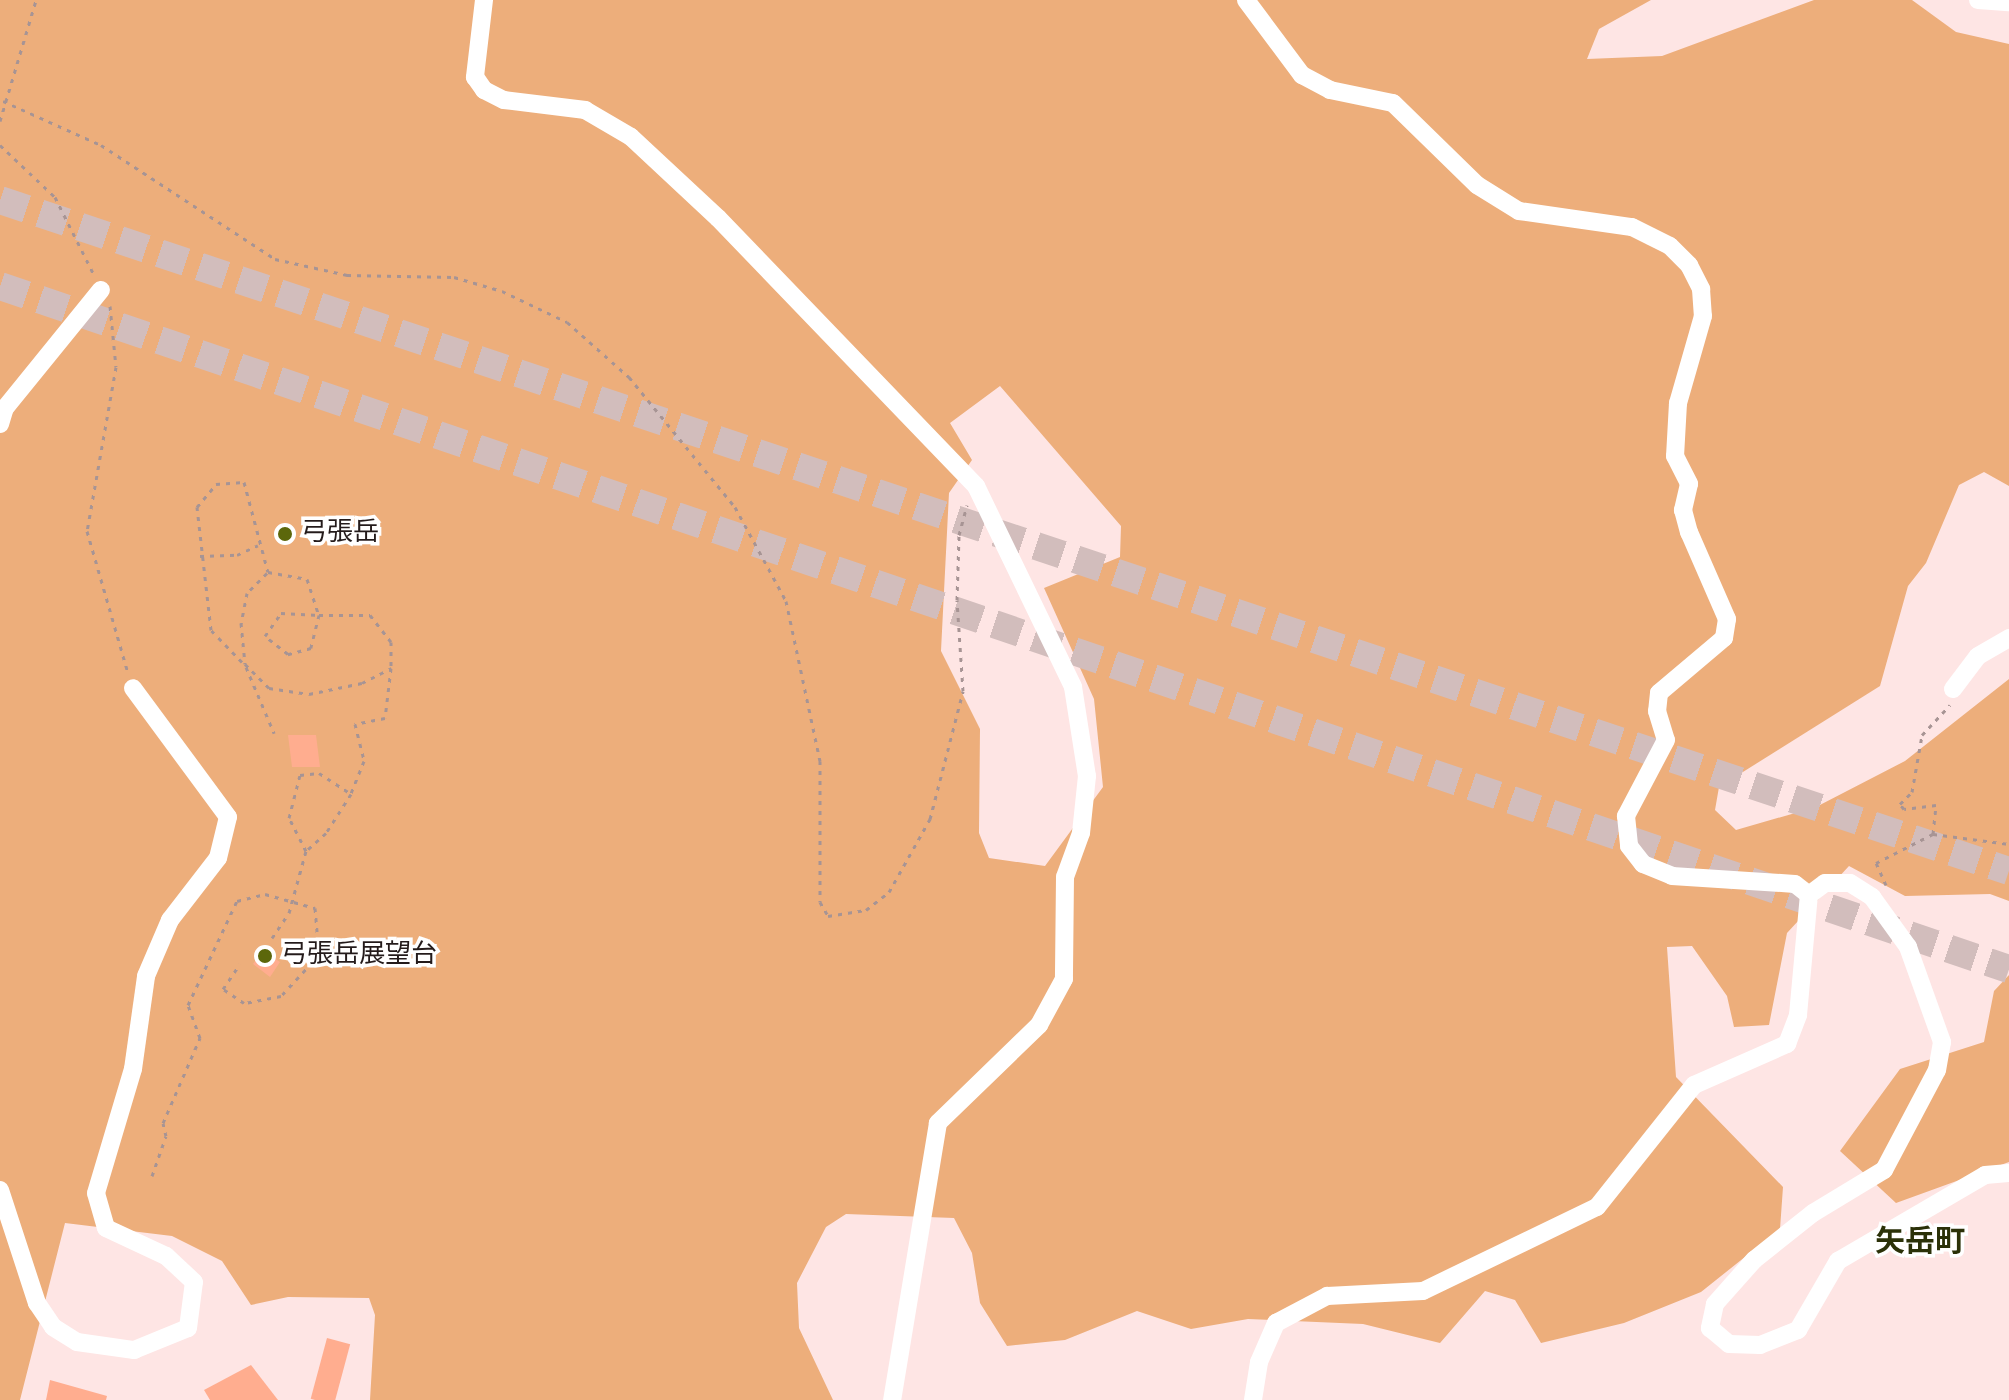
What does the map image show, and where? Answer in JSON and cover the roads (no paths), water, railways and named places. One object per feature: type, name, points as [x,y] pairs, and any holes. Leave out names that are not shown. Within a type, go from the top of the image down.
[{"type":"street","points":[[484,0],[475,77],[484,90],[504,100],[585,110],[631,137],[718,218],[976,486],[1073,687],[1087,776],[1081,833],[1065,877],[1064,979],[1039,1025],[938,1123],[892,1400]]},
{"type":"street","points":[[1246,0],[1302,75],[1330,90],[1393,103],[1477,185],[1519,211],[1632,227],[1670,246],[1689,265],[1701,289],[1703,316],[1678,403],[1675,456],[1689,484],[1683,510],[1689,532],[1727,619],[1724,638],[1659,693],[1657,711],[1666,740],[1626,816],[1629,846],[1643,864],[1672,876],[1795,884],[1809,895]]},
{"type":"street","points":[[1978,0],[2009,2]]},
{"type":"street","points":[[0,424],[5,408],[101,290]]},
{"type":"street","points":[[1953,689],[1978,656],[2009,638]]},
{"type":"street","points":[[0,1190],[37,1303],[53,1327],[77,1342],[134,1350],[188,1328],[194,1282],[166,1256],[106,1228],[96,1193],[133,1069],[150,964],[170,920],[218,858],[228,817],[133,688]]},
{"type":"street","points":[[1253,1400],[1259,1362],[1276,1323],[1303,1305],[1327,1296],[1423,1291],[1597,1207],[1694,1085],[1787,1044],[1798,1015],[1809,895],[1825,883],[1850,883],[1877,902],[1925,984],[1942,1042],[1937,1070],[1884,1170],[1813,1213],[1754,1260],[1715,1304],[1710,1328],[1729,1344],[1760,1345],[1798,1330],[1838,1261],[1985,1175],[2009,1173]]},
{"type":"tunnel","points":[[0,200],[2009,871]]},
{"type":"tunnel","points":[[0,286],[2009,969]]},
{"type":"place","name":"弓張岳","points":[[285,534]]},
{"type":"place","name":"弓張岳展望台","points":[[265,956]]},
{"type":"district","name":"矢岳町","points":[[1920,1244]]}]
